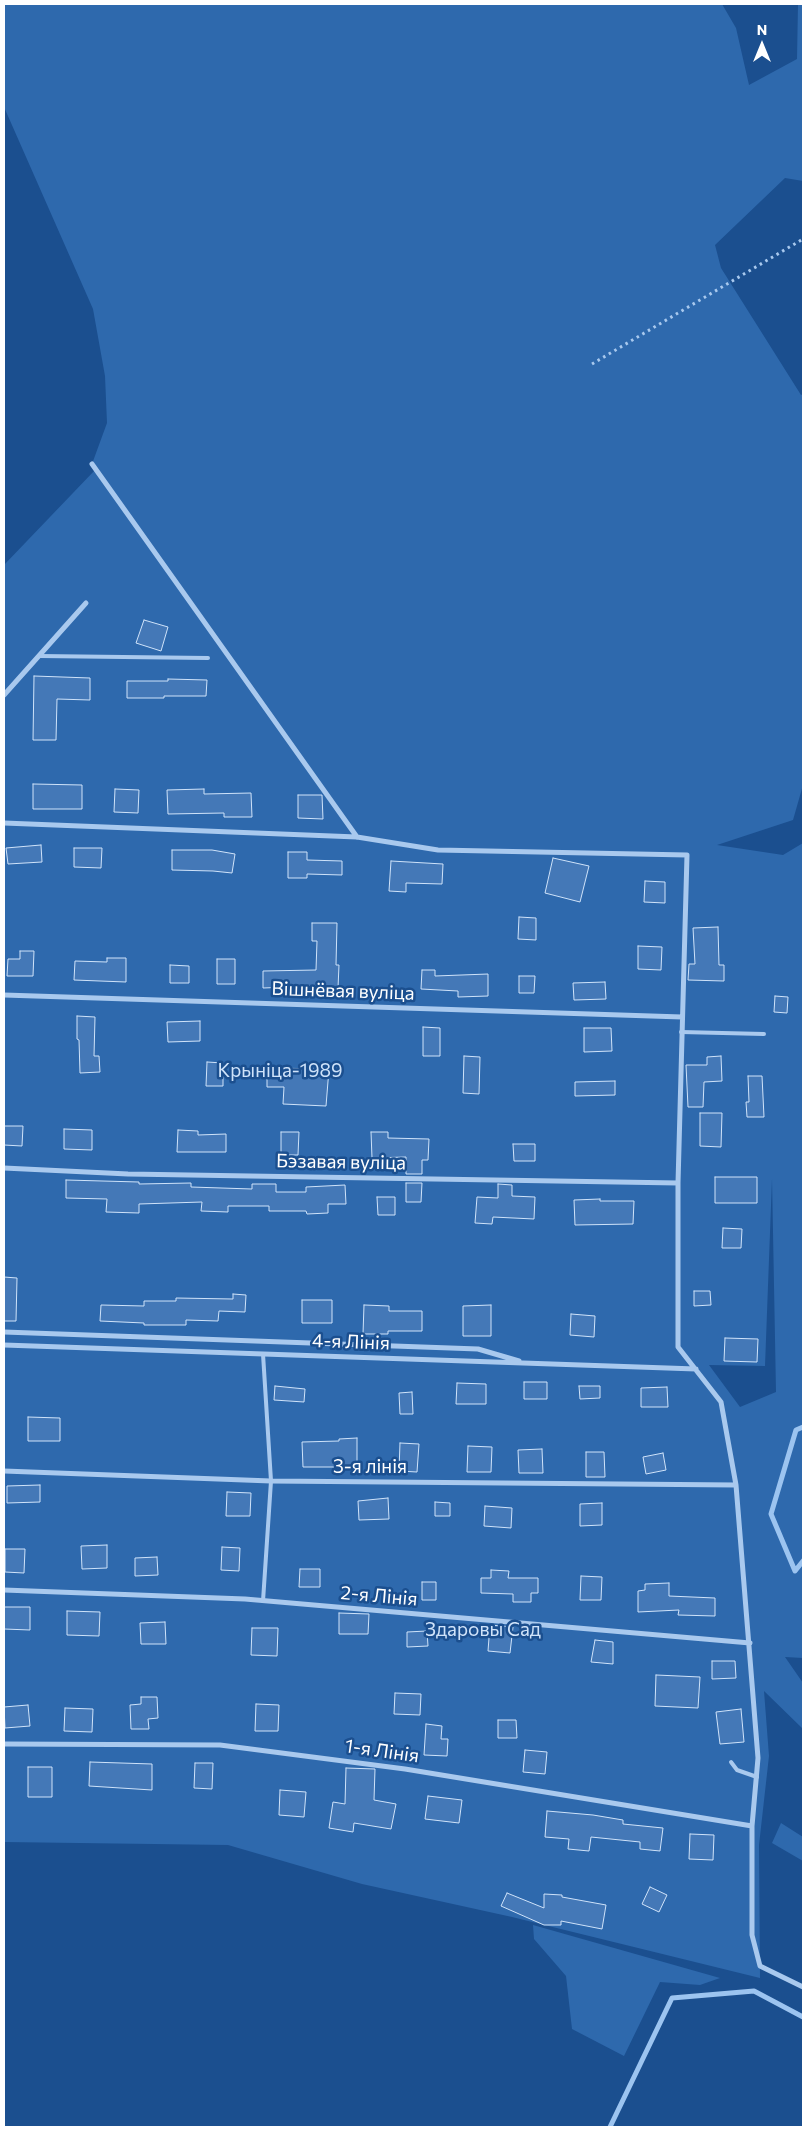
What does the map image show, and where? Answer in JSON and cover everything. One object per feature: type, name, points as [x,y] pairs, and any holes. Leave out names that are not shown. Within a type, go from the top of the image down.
[{"type":"street","points":[[92,464],[357,837]]},
{"type":"street","points":[[4,696],[86,603]]},
{"type":"street","points":[[4,823],[357,837],[438,850],[687,855],[678,1183],[678,1347],[721,1402],[736,1485],[758,1758],[752,1826],[752,1935],[760,1966],[803,1987]]},
{"type":"street","name":"Вішнёвая вуліца","points":[[4,995],[682,1017]]},
{"type":"street","name":"Бэзавая вуліца","points":[[4,1168],[128,1174],[678,1183]]},
{"type":"street","points":[[4,1332],[478,1349],[528,1363]]},
{"type":"street","name":"4-я Лінія","points":[[4,1345],[696,1369]]},
{"type":"street","name":"3-я лінія","points":[[4,1471],[271,1481],[736,1485]]},
{"type":"street","name":"2-я Лінія","points":[[4,1590],[264,1601],[750,1643]]},
{"type":"street","name":"1-я Лінія","points":[[4,1744],[220,1745],[405,1769],[752,1826]]},
{"type":"lane","points":[[39,656],[208,658]]},
{"type":"lane","points":[[682,1032],[764,1034]]},
{"type":"lane","points":[[263,1354],[271,1481],[264,1601]]},
{"type":"lane","points":[[731,1762],[737,1770],[757,1777]]},
{"type":"path","points":[[592,364],[803,239]]},
{"type":"green space","points":[[4,4],[722,4],[736,28],[749,85],[797,59],[798,4],[803,4],[803,181],[785,178],[715,245],[721,268],[801,395],[803,394],[803,785],[793,820],[717,845],[783,855],[803,843],[803,1658],[785,1657],[803,1683],[803,1729],[764,1691],[769,1756],[759,1845],[760,1978],[512,1917],[362,1884],[228,1845],[4,1842],[4,565],[95,470],[92,464],[107,423],[105,376],[93,309],[4,107]],"holes":[[[772,1179],[776,1392],[740,1407],[709,1365],[765,1366]]]},
{"type":"green space","points":[[781,1823],[803,1837],[803,1861],[772,1843]]},
{"type":"green space","points":[[533,1925],[720,1978],[700,1985],[660,1982],[624,2056],[572,2029],[566,1976],[534,1939]]},
{"type":"building","points":[[144,620],[168,627],[161,651],[136,643]]},
{"type":"building","points":[[34,676],[90,678],[90,700],[57,699],[56,740],[33,740]]},
{"type":"building","points":[[168,679],[207,680],[206,696],[127,698],[127,681],[168,681]]},
{"type":"building","points":[[33,784],[82,785],[82,809],[33,809]]},
{"type":"building","points":[[115,789],[139,790],[138,813],[114,812]]},
{"type":"building","points":[[204,789],[204,794],[251,793],[252,817],[224,817],[224,813],[168,814],[167,790]]},
{"type":"building","points":[[298,795],[322,795],[323,819],[298,818]]},
{"type":"building","points":[[41,845],[42,862],[8,864],[6,848]]},
{"type":"building","points":[[74,848],[102,848],[101,868],[74,867]]},
{"type":"building","points":[[172,850],[212,850],[235,854],[232,873],[172,870]]},
{"type":"building","points":[[288,852],[307,852],[307,860],[342,861],[342,875],[307,874],[307,878],[288,878]]},
{"type":"building","points":[[553,858],[589,866],[580,902],[545,893]]},
{"type":"building","points":[[391,861],[443,864],[442,884],[406,883],[406,892],[389,891]]},
{"type":"building","points":[[645,881],[665,882],[665,903],[644,902]]},
{"type":"building","points":[[519,917],[536,918],[536,940],[518,939]]},
{"type":"building","points":[[312,923],[337,923],[336,965],[339,965],[338,988],[315,986],[263,988],[263,971],[316,970],[317,941],[312,941]]},
{"type":"building","points":[[718,927],[719,965],[724,965],[724,981],[688,980],[689,964],[695,964],[693,928]]},
{"type":"building","points":[[638,946],[662,947],[661,970],[638,969]]},
{"type":"building","points":[[20,951],[34,951],[33,976],[7,976],[8,959],[20,959]]},
{"type":"building","points":[[107,958],[126,958],[126,982],[74,980],[75,961],[107,962]]},
{"type":"building","points":[[217,959],[235,959],[235,984],[217,984]]},
{"type":"building","points":[[170,965],[189,966],[189,983],[170,983]]},
{"type":"building","points":[[422,970],[435,970],[435,976],[488,974],[488,996],[458,997],[458,991],[421,989]]},
{"type":"building","points":[[519,976],[535,976],[534,993],[519,993]]},
{"type":"building","points":[[605,982],[606,999],[574,1000],[573,983]]},
{"type":"building","points":[[775,996],[788,997],[787,1013],[774,1012]]},
{"type":"building","points":[[77,1016],[95,1017],[94,1056],[99,1056],[100,1072],[80,1073]]},
{"type":"building","points":[[200,1021],[200,1041],[168,1042],[167,1022]]},
{"type":"building","points":[[423,1027],[440,1028],[440,1056],[423,1056]]},
{"type":"building","points":[[584,1028],[611,1028],[612,1051],[584,1052]]},
{"type":"building","points":[[464,1056],[480,1057],[479,1094],[463,1093]]},
{"type":"building","points":[[721,1056],[722,1081],[704,1082],[703,1107],[688,1107],[686,1065],[707,1065],[707,1057]]},
{"type":"building","points":[[207,1062],[223,1063],[223,1086],[206,1086]]},
{"type":"building","points":[[267,1068],[329,1069],[326,1106],[283,1104],[284,1087],[267,1087]]},
{"type":"building","points":[[748,1076],[762,1076],[764,1117],[747,1117],[746,1102],[749,1102]]},
{"type":"building","points":[[615,1081],[615,1095],[575,1096],[575,1082]]},
{"type":"building","points":[[700,1113],[722,1113],[721,1147],[700,1146]]},
{"type":"building","points":[[4,1126],[23,1126],[22,1146],[4,1145]]},
{"type":"building","points":[[64,1129],[92,1130],[92,1150],[64,1149]]},
{"type":"building","points":[[178,1130],[198,1131],[198,1135],[226,1134],[226,1152],[177,1152]]},
{"type":"building","points":[[281,1132],[299,1132],[298,1155],[281,1155]]},
{"type":"building","points":[[371,1132],[388,1132],[388,1138],[429,1139],[428,1160],[422,1160],[422,1174],[406,1174],[406,1157],[372,1158]]},
{"type":"building","points":[[513,1144],[535,1144],[535,1161],[514,1161]]},
{"type":"building","points":[[715,1177],[757,1177],[757,1203],[715,1203]]},
{"type":"building","points":[[66,1180],[139,1182],[139,1184],[191,1183],[191,1187],[252,1189],[252,1184],[276,1184],[276,1192],[306,1192],[306,1187],[345,1185],[346,1204],[328,1204],[328,1213],[307,1214],[306,1211],[269,1211],[269,1206],[228,1206],[228,1212],[201,1211],[202,1202],[139,1204],[139,1213],[106,1212],[107,1199],[66,1198]]},
{"type":"building","points":[[406,1183],[422,1183],[421,1202],[406,1202]]},
{"type":"building","points":[[498,1184],[512,1185],[512,1196],[535,1197],[534,1219],[493,1217],[492,1224],[475,1223],[477,1197],[498,1198]]},
{"type":"building","points":[[377,1197],[395,1197],[395,1215],[378,1215]]},
{"type":"building","points":[[600,1199],[600,1201],[634,1201],[633,1224],[575,1225],[574,1200]]},
{"type":"building","points":[[723,1228],[742,1229],[741,1248],[722,1248]]},
{"type":"building","points":[[4,1277],[17,1278],[16,1321],[4,1321]]},
{"type":"building","points":[[694,1291],[710,1291],[711,1305],[694,1306]]},
{"type":"building","points":[[233,1294],[246,1295],[245,1312],[219,1311],[218,1321],[186,1320],[186,1325],[144,1325],[144,1323],[100,1321],[101,1305],[144,1306],[144,1301],[176,1301],[176,1298],[233,1299]]},
{"type":"building","points":[[302,1300],[332,1300],[332,1323],[302,1323]]},
{"type":"building","points":[[364,1305],[389,1306],[389,1311],[422,1311],[422,1331],[388,1331],[388,1334],[363,1334]]},
{"type":"building","points":[[491,1305],[491,1336],[463,1336],[463,1306]]},
{"type":"building","points":[[571,1314],[595,1316],[594,1337],[570,1335]]},
{"type":"building","points":[[725,1338],[758,1339],[757,1362],[724,1361]]},
{"type":"building","points":[[524,1382],[547,1382],[547,1399],[524,1399]]},
{"type":"building","points":[[457,1383],[486,1384],[486,1404],[456,1404]]},
{"type":"building","points":[[275,1386],[305,1389],[304,1402],[274,1400]]},
{"type":"building","points":[[579,1386],[600,1386],[600,1398],[580,1399]]},
{"type":"building","points":[[667,1387],[668,1407],[641,1407],[641,1388]]},
{"type":"building","points":[[412,1392],[413,1414],[400,1414],[399,1393]]},
{"type":"building","points":[[28,1417],[60,1418],[60,1441],[28,1441]]},
{"type":"building","points":[[357,1438],[357,1469],[303,1467],[302,1442],[339,1441],[339,1439]]},
{"type":"building","points":[[400,1443],[419,1444],[417,1472],[399,1471]]},
{"type":"building","points":[[468,1446],[492,1447],[491,1472],[467,1472]]},
{"type":"building","points":[[542,1449],[543,1473],[519,1473],[518,1450]]},
{"type":"building","points":[[586,1452],[604,1452],[605,1477],[586,1477]]},
{"type":"building","points":[[663,1453],[666,1470],[646,1474],[643,1457]]},
{"type":"building","points":[[40,1485],[40,1502],[7,1503],[7,1486]]},
{"type":"building","points":[[227,1492],[251,1493],[250,1516],[226,1516]]},
{"type":"building","points":[[388,1498],[389,1519],[359,1520],[358,1501]]},
{"type":"building","points":[[435,1502],[450,1503],[450,1516],[435,1516]]},
{"type":"building","points":[[602,1503],[602,1525],[580,1526],[580,1504]]},
{"type":"building","points":[[485,1506],[512,1508],[511,1528],[484,1526]]},
{"type":"building","points":[[107,1545],[107,1568],[82,1569],[81,1546]]},
{"type":"building","points":[[222,1547],[240,1548],[239,1571],[221,1570]]},
{"type":"building","points":[[5,1549],[25,1549],[24,1573],[5,1572]]},
{"type":"building","points":[[157,1557],[158,1575],[135,1576],[135,1558]]},
{"type":"building","points":[[300,1569],[320,1569],[320,1587],[299,1587]]},
{"type":"building","points":[[491,1570],[509,1571],[508,1578],[538,1578],[538,1593],[531,1593],[531,1602],[513,1602],[513,1594],[481,1593],[481,1578],[491,1578]]},
{"type":"building","points":[[581,1576],[602,1577],[601,1600],[580,1600]]},
{"type":"building","points":[[422,1582],[436,1582],[436,1600],[422,1600]]},
{"type":"building","points":[[669,1583],[669,1596],[715,1598],[715,1616],[678,1615],[679,1610],[638,1612],[638,1591],[645,1590],[645,1584]]},
{"type":"building","points":[[4,1607],[30,1607],[30,1630],[4,1629]]},
{"type":"building","points":[[67,1611],[100,1612],[99,1636],[67,1635]]},
{"type":"building","points":[[339,1613],[369,1614],[368,1634],[339,1634]]},
{"type":"building","points":[[165,1622],[166,1644],[141,1644],[140,1623]]},
{"type":"building","points":[[490,1625],[513,1627],[510,1653],[488,1651]]},
{"type":"building","points":[[252,1628],[278,1628],[277,1656],[251,1655]]},
{"type":"building","points":[[427,1631],[428,1646],[407,1647],[407,1632]]},
{"type":"building","points":[[595,1640],[613,1642],[613,1664],[591,1662]]},
{"type":"building","points":[[712,1661],[735,1661],[736,1678],[712,1679]]},
{"type":"building","points":[[656,1675],[700,1677],[698,1708],[655,1706]]},
{"type":"building","points":[[395,1693],[421,1694],[420,1715],[394,1714]]},
{"type":"building","points":[[141,1697],[157,1697],[158,1718],[148,1719],[149,1729],[131,1729],[130,1705],[141,1704]]},
{"type":"building","points":[[256,1704],[279,1705],[278,1731],[255,1731]]},
{"type":"building","points":[[28,1705],[30,1726],[5,1728],[4,1707]]},
{"type":"building","points":[[65,1708],[93,1709],[92,1732],[64,1731]]},
{"type":"building","points":[[741,1709],[744,1742],[720,1744],[716,1712]]},
{"type":"building","points":[[498,1720],[516,1720],[517,1738],[498,1738]]},
{"type":"building","points":[[426,1724],[442,1726],[441,1739],[448,1739],[447,1756],[424,1755]]},
{"type":"building","points":[[525,1750],[547,1752],[545,1774],[523,1772]]},
{"type":"building","points":[[90,1762],[152,1764],[152,1790],[89,1786]]},
{"type":"building","points":[[195,1763],[213,1763],[212,1789],[194,1788]]},
{"type":"building","points":[[28,1767],[52,1767],[52,1797],[28,1797]]},
{"type":"building","points":[[346,1768],[375,1769],[374,1800],[396,1804],[391,1829],[354,1823],[353,1832],[329,1828],[333,1802],[345,1804]]},
{"type":"building","points":[[280,1790],[306,1792],[304,1817],[279,1815]]},
{"type":"building","points":[[428,1796],[462,1800],[459,1823],[425,1819]]},
{"type":"building","points":[[547,1811],[593,1815],[623,1820],[623,1824],[663,1828],[660,1851],[640,1849],[640,1842],[591,1837],[589,1851],[568,1849],[569,1839],[545,1837]]},
{"type":"building","points":[[690,1834],[714,1835],[713,1860],[689,1859]]},
{"type":"building","points":[[650,1887],[667,1895],[659,1912],[642,1904]]},
{"type":"building","points":[[507,1893],[544,1908],[544,1894],[562,1895],[562,1897],[606,1905],[602,1929],[561,1921],[561,1925],[544,1925],[501,1906]]},
{"type":"waterway","points":[[803,1427],[796,1430],[771,1514],[795,1571],[803,1561]]},
{"type":"waterway","points":[[610,2127],[672,1998],[754,1991],[803,2017]]},
{"type":"park label","name":"Крыніца-1989","points":[[280,1071]]},
{"type":"park label","name":"Здаровы Сад","points":[[483,1630]]}]
